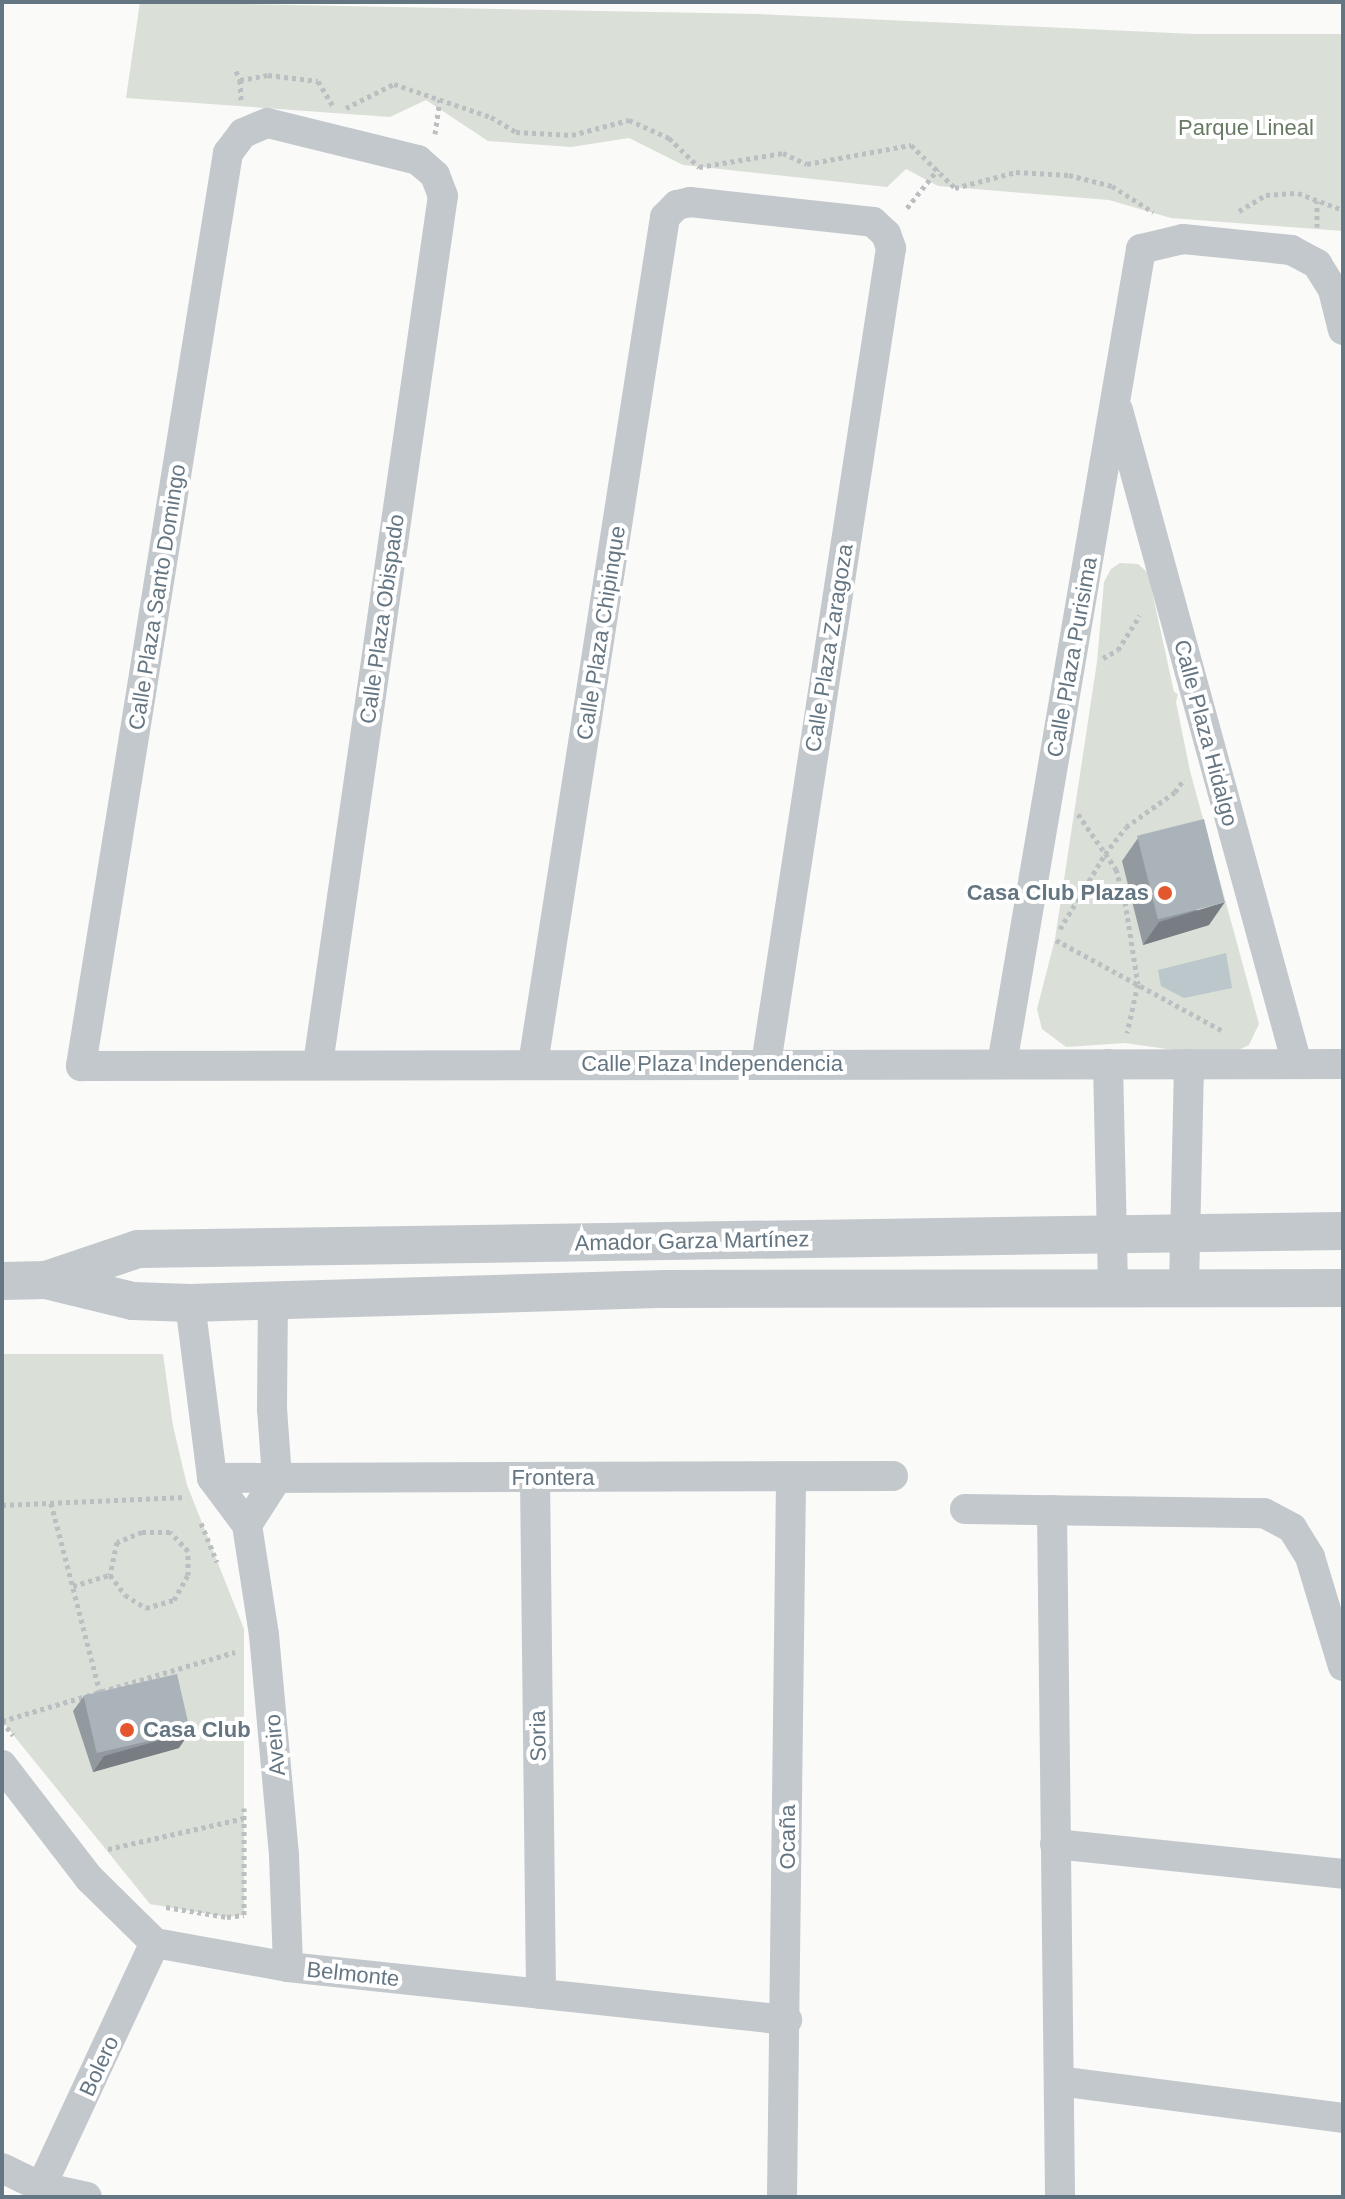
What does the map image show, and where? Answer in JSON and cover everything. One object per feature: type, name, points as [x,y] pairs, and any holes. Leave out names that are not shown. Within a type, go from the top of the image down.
[{"type":"street","name":"Calle Plaza Obispado","points":[[243,133],[267,123],[418,160],[435,175],[443,196],[318,1064]]},
{"type":"street","name":"Calle Plaza Santo Domingo","points":[[81,1066],[228,153],[243,133]]},
{"type":"street","name":"Calle Plaza Chipinque","points":[[533,1064],[665,217],[677,205],[690,202],[873,222],[886,234]]},
{"type":"street","name":"Calle Plaza Zaragoza","points":[[766,1064],[891,248],[886,234]]},
{"type":"street","name":"Calle Plaza Purisima","points":[[1002,1064],[1141,249],[1183,239],[1291,250],[1317,264],[1333,290],[1343,330]]},
{"type":"street","name":"Calle Plaza Hidalgo","points":[[1116,401],[1297,1064]]},
{"type":"street","name":"Calle Plaza Independencia","points":[[81,1066],[1002,1064],[1117,1054],[1189,1064],[1343,1064]]},
{"type":"street","points":[[1113,1289],[1110,1236],[1117,1054]]},
{"type":"street","points":[[1184,1286],[1189,1064]]},
{"type":"street","name":"Amador Garza Martínez","points":[[46,1280],[138,1249],[1343,1231]]},
{"type":"street","name":"Amador Garza Martínez","points":[[2,1281],[46,1280],[133,1301],[190,1303],[273,1303],[666,1289],[1343,1288]]},
{"type":"street","name":"Aveiro","points":[[190,1303],[202,1488],[247,1525],[276,1745],[288,1967]]},
{"type":"street","points":[[247,1525],[277,1478],[272,1409],[273,1303]]},
{"type":"street","name":"Frontera","points":[[202,1488],[277,1478],[893,1476]]},
{"type":"street","name":"Ocaña","points":[[782,2197],[787,2020],[791,1477]]},
{"type":"street","name":"Soria","points":[[535,1478],[541,1994]]},
{"type":"street","points":[[965,1509],[1264,1513],[1292,1528],[1310,1557],[1343,1666]]},
{"type":"street","points":[[1052,1510],[1060,2197]]},
{"type":"street","points":[[12,1755],[89,1878],[155,1943]]},
{"type":"street","points":[[1055,1844],[1343,1874]]},
{"type":"street","name":"Belmonte","points":[[155,1943],[288,1967],[787,2020]]},
{"type":"street","name":"Bolero","points":[[41,2187],[155,1943]]},
{"type":"street","points":[[1059,2081],[1343,2118]]},
{"type":"street","points":[[2,2168],[41,2187],[87,2197]]},
{"type":"path","points":[[236,71],[240,80],[268,75],[318,81],[336,113],[394,84],[491,117],[516,132],[572,135],[629,120],[669,138],[699,167],[783,153],[807,164],[911,145],[955,188],[1016,172],[1069,175],[1112,186],[1154,213],[1167,215]]},
{"type":"path","points":[[886,234],[938,169]]},
{"type":"path","points":[[1232,215],[1266,195],[1298,193],[1343,210]]},
{"type":"path","points":[[1098,646],[1097,662],[1118,650],[1141,612]]},
{"type":"path","points":[[1055,939],[1105,854],[1126,827],[1175,792],[1190,771],[1194,786]]},
{"type":"path","points":[[1073,825],[1075,810],[1116,869],[1125,902],[1138,984],[1117,1054]]},
{"type":"path","points":[[1051,952],[1059,911]]},
{"type":"path","points":[[1055,939],[1235,1037]]},
{"type":"path","points":[[2,1505],[202,1488]]},
{"type":"path","points":[[51,1503],[100,1692]]},
{"type":"path","points":[[197,1511],[219,1566]]},
{"type":"path","points":[[142,1532],[170,1532],[188,1551],[188,1575],[174,1600],[146,1608],[125,1595],[110,1575],[117,1542],[142,1532]]},
{"type":"path","points":[[73,1586],[110,1575]]},
{"type":"path","points":[[12,1755],[2,1721],[244,1650]]},
{"type":"path","points":[[150,1904],[227,1917],[244,1915],[244,1803]]},
{"type":"path","points":[[115,1860],[106,1849],[244,1818]]},
{"type":"green space","name":"Parque Lineal","points":[[140,2],[758,14],[1194,34],[1343,34],[1343,231],[1171,218],[1109,200],[938,186],[906,169],[887,187],[683,165],[629,138],[571,147],[488,141],[426,100],[390,117],[126,98]]},
{"type":"green space","points":[[1120,563],[1138,564],[1148,573],[1174,692],[1178,694],[1176,702],[1190,771],[1259,1024],[1249,1045],[1223,1057],[1125,1043],[1066,1047],[1042,1029],[1037,1009],[1055,939],[1097,662],[1104,582],[1111,569]]},
{"type":"green space","points":[[2,1354],[163,1354],[173,1426],[187,1485],[244,1629],[244,1915],[227,1917],[150,1904],[2,1721]]},
{"type":"shaded area","points":[[1226,953],[1232,988],[1184,998],[1161,986],[1158,970]]},
{"type":"building","points":[[1204,819],[1225,902],[1158,919],[1137,836]]},
{"type":"building","name":"Casa Club","points":[[177,1674],[190,1731],[97,1753],[83,1696]]},
{"type":"place","name":"Casa Club Plazas","points":[[1165,893]]},
{"type":"place","name":"Casa Club","points":[[127,1730]]}]
